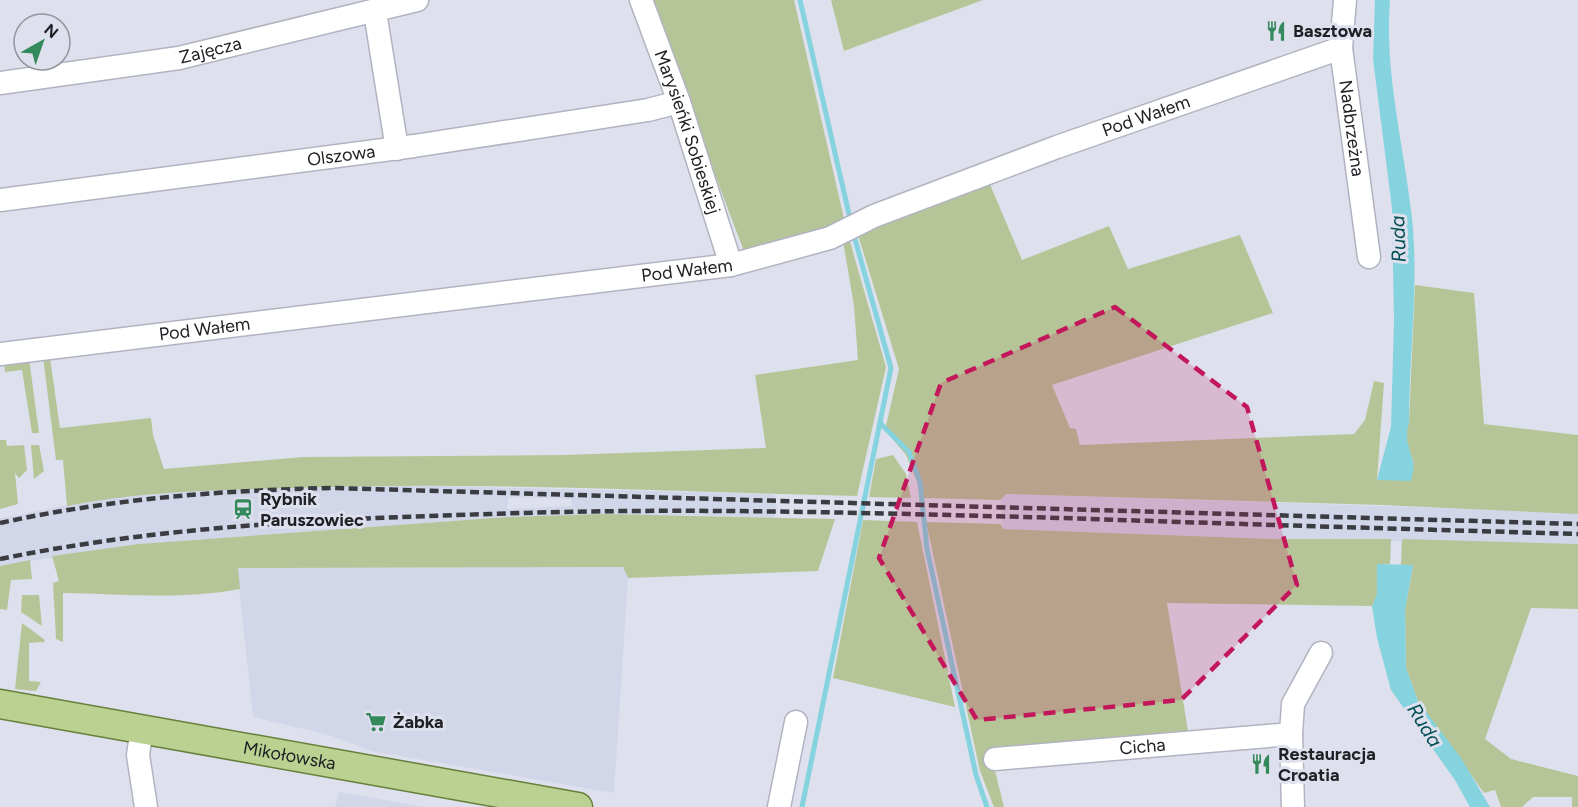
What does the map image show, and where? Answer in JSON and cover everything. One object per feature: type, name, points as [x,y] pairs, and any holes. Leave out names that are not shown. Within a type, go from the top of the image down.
[{"type":"main road","name":"Mikołowska","points":[[0,704],[578,807]]},
{"type":"street","name":"Zajęcza","points":[[0,83],[178,58],[417,0]]},
{"type":"street","name":"Marysieńki Sobieskiej","points":[[641,0],[679,102],[731,265]]},
{"type":"street","name":"Nadbrzeżna","points":[[1345,0],[1341,48],[1369,257]]},
{"type":"street","points":[[375,12],[397,149]]},
{"type":"street","name":"Pod Wałem","points":[[0,354],[731,265],[830,238],[874,216],[1057,147],[1341,48]]},
{"type":"street","name":"Olszowa","points":[[0,200],[397,149],[648,110],[679,102]]},
{"type":"street","points":[[1293,807],[1291,734],[1293,704],[1321,653]]},
{"type":"street","points":[[779,807],[796,722]]},
{"type":"street","points":[[142,729],[138,754],[146,807]]},
{"type":"street","name":"Cicha","points":[[995,759],[1291,734]]},
{"type":"highlighted area","points":[[1115,307],[1247,407],[1297,585],[1181,700],[977,720],[879,558],[941,383]]},
{"type":"shaded area","points":[[393,485],[774,494],[777,508],[774,518],[695,515],[507,517],[139,544],[0,566],[0,518],[110,497],[179,491]],"holes":[[[508,497],[571,499],[571,506],[507,509]]]},
{"type":"shaded area","points":[[1005,494],[1568,512],[1578,514],[1578,544],[1275,539],[1003,529],[1001,500]]},
{"type":"shaded area","points":[[623,567],[628,578],[614,793],[371,751],[329,735],[253,717],[237,568]]},
{"type":"shaded area","points":[[339,792],[424,807],[335,807]]},
{"type":"green space","points":[[649,0],[794,0],[845,223],[745,254]]},
{"type":"green space","points":[[831,0],[983,0],[844,51]]},
{"type":"green space","points":[[989,182],[1022,260],[1109,226],[1128,269],[1240,235],[1273,313],[1052,385],[1070,428],[1076,429],[1080,445],[1354,434],[1365,420],[1374,381],[1384,383],[1377,480],[1414,463],[1408,448],[1407,428],[1415,285],[1474,293],[1484,424],[1578,435],[1578,514],[1382,505],[1006,494],[1001,500],[924,498],[906,455],[885,430],[899,369],[858,235]]},
{"type":"green space","points":[[849,238],[886,367],[857,496],[507,486],[366,486],[181,492],[124,497],[67,506],[63,460],[56,460],[43,357],[50,358],[60,428],[151,418],[153,435],[164,469],[304,457],[565,455],[766,448],[755,375],[858,360],[854,306],[843,241]]},
{"type":"green space","points":[[29,358],[39,433],[32,433],[22,370],[5,372],[4,363]]},
{"type":"green space","points":[[0,440],[6,440],[7,446],[24,445],[27,470],[19,478],[15,473],[18,504],[0,509]]},
{"type":"green space","points":[[31,445],[39,445],[44,471],[34,479]]},
{"type":"green space","points":[[893,455],[906,474],[911,498],[869,497],[876,459]]},
{"type":"green space","points":[[605,514],[835,519],[818,571],[628,578],[623,567],[238,568],[240,589],[152,596],[63,593],[63,642],[56,639],[53,583],[59,581],[52,556],[139,544],[507,517]]},
{"type":"green space","points":[[863,520],[917,522],[955,707],[833,678]]},
{"type":"green space","points":[[926,522],[1001,524],[1003,529],[1275,539],[1391,539],[1390,564],[1377,564],[1377,594],[1372,606],[1167,603],[1189,737],[994,767],[1004,807],[994,807],[980,771]]},
{"type":"green space","points":[[1402,539],[1578,544],[1578,609],[1531,608],[1485,739],[1511,759],[1578,776],[1578,807],[1572,807],[1572,797],[1533,797],[1522,807],[1501,807],[1495,790],[1484,793],[1418,701],[1406,668],[1405,610],[1413,566],[1401,565]]},
{"type":"green space","points":[[30,560],[32,579],[11,580],[7,610],[0,609],[0,566]]},
{"type":"green space","points":[[22,595],[39,595],[42,626],[21,612]]},
{"type":"green space","points":[[22,623],[45,640],[29,643],[29,681],[41,682],[36,691],[15,689]]},
{"type":"water","name":"Ruda","points":[[1375,0],[1390,0],[1392,82],[1414,244],[1414,295],[1407,433],[1414,463],[1411,481],[1377,480],[1391,427],[1394,320],[1392,208],[1373,59]]},
{"type":"water","name":"Ruda","points":[[1377,564],[1413,565],[1405,610],[1406,668],[1418,701],[1461,758],[1490,807],[1470,807],[1455,780],[1391,690],[1377,638],[1372,606],[1377,594]]},
{"type":"waterway","points":[[800,0],[851,223]]},
{"type":"waterway","points":[[802,807],[891,368],[853,232]]},
{"type":"waterway","points":[[880,423],[909,452],[920,482],[927,549],[976,775],[987,807]]},
{"type":"railway","points":[[0,523],[83,508],[166,497],[334,488],[1578,524]]},
{"type":"railway","points":[[0,559],[122,539],[244,526],[367,518],[562,512],[847,513],[1578,534]]},
{"type":"place","name":"Basztowa","points":[[1276,31]]},
{"type":"place","name":"Rybnik Paruszowiec","points":[[243,509]]},
{"type":"place","name":"Żabka","points":[[376,722]]},
{"type":"place","name":"Restauracja Croatia","points":[[1261,764]]}]
